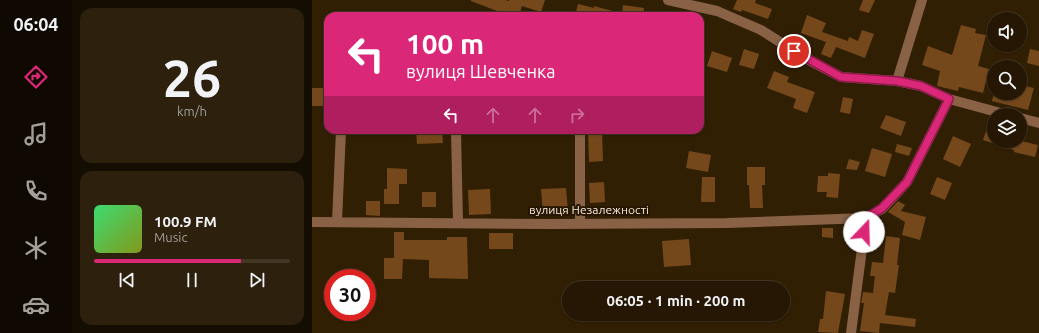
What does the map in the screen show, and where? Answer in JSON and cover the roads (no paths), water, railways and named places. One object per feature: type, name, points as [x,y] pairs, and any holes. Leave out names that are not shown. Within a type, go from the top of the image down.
[{"type":"street","points":[[668,0],[717,11],[761,30],[805,58],[841,77],[897,81],[921,86],[949,99],[987,109]]},
{"type":"street","points":[[897,81],[922,0]]},
{"type":"street","points":[[851,333],[866,218],[882,208],[907,182],[949,99]]},
{"type":"street","points":[[1027,120],[1039,124]]},
{"type":"street","points":[[337,222],[341,134]]},
{"type":"street","points":[[456,134],[458,223]]},
{"type":"street","points":[[580,134],[580,224]]},
{"type":"street","name":"вулиця Незалежності","points":[[312,222],[580,224],[728,223],[866,218]]}]
